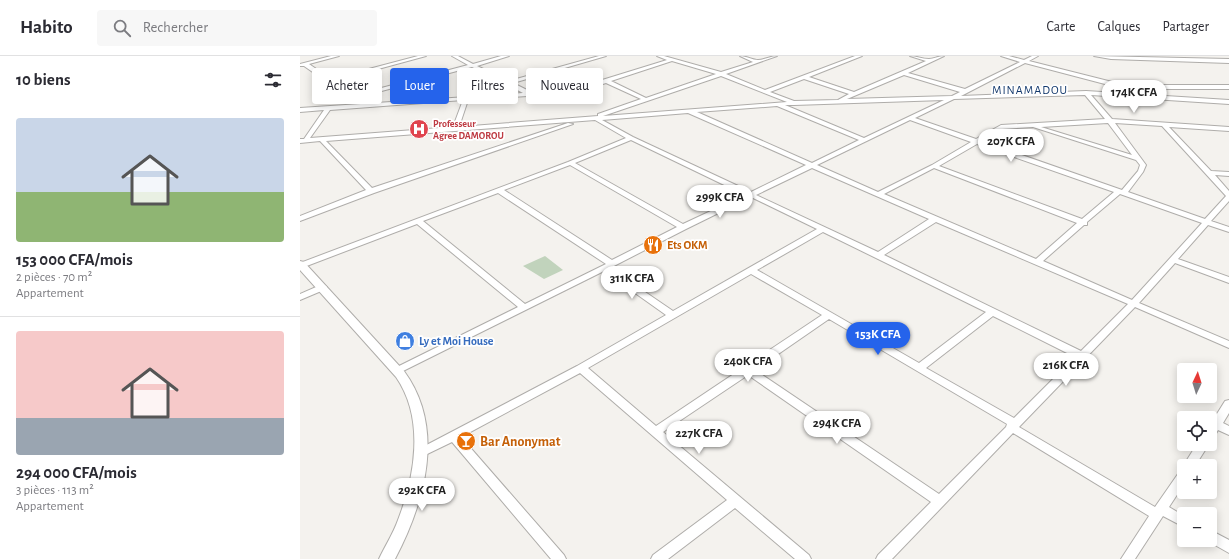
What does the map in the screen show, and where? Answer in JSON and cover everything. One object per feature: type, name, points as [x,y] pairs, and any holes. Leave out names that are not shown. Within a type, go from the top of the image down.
[{"type":"street","points":[[303,64],[337,56]]},
{"type":"street","points":[[378,68],[424,56]]},
{"type":"street","points":[[454,56],[479,68]]},
{"type":"street","points":[[382,89],[507,56]]},
{"type":"street","points":[[518,80],[604,56]]},
{"type":"street","points":[[659,56],[721,74],[794,103]]},
{"type":"street","points":[[742,56],[758,62]]},
{"type":"street","points":[[300,219],[371,191],[775,56]]},
{"type":"street","points":[[764,92],[860,56]]},
{"type":"street","points":[[912,56],[930,61]]},
{"type":"street","points":[[836,102],[942,56]]},
{"type":"street","points":[[1003,56],[1164,97]]},
{"type":"street","points":[[397,371],[525,308],[683,227],[1036,56]]},
{"type":"street","points":[[1096,56],[1111,58],[1229,61]]},
{"type":"street","points":[[603,82],[672,60]]},
{"type":"street","points":[[303,64],[312,70]]},
{"type":"street","points":[[904,73],[964,91]]},
{"type":"street","points":[[804,78],[854,94]]},
{"type":"street","points":[[607,81],[647,100]]},
{"type":"street","points":[[1124,88],[1229,87]]},
{"type":"street","points":[[1037,262],[1121,192],[1141,171],[1143,165],[1110,121],[1086,94]]},
{"type":"street","points":[[303,140],[794,103],[1086,94],[1164,97],[1229,102]]},
{"type":"street","points":[[300,110],[457,99]]},
{"type":"street","points":[[640,102],[649,114]]},
{"type":"street","points":[[455,129],[464,104]]},
{"type":"street","points":[[777,104],[864,140]]},
{"type":"street","points":[[303,140],[328,108]]},
{"type":"street","points":[[688,111],[810,166],[936,218],[1229,345]]},
{"type":"street","points":[[910,118],[1229,230]]},
{"type":"street","points":[[597,119],[632,138],[878,255],[1082,356]]},
{"type":"street","points":[[879,194],[934,166],[1001,127],[1110,121],[1229,129]]},
{"type":"street","points":[[1030,125],[1139,159]]},
{"type":"street","points":[[883,559],[1134,303],[1229,196],[1164,125]]},
{"type":"street","points":[[387,559],[394,547],[417,482],[421,453],[417,406],[411,391],[397,371],[323,287],[300,264],[499,190],[632,138]]},
{"type":"street","points":[[321,139],[371,191]]},
{"type":"street","points":[[570,163],[683,227]]},
{"type":"street","points":[[934,166],[1084,223]]},
{"type":"street","points":[[1208,173],[1229,174]]},
{"type":"street","points":[[499,190],[608,266],[672,315]]},
{"type":"street","points":[[878,255],[936,218]]},
{"type":"street","points":[[417,220],[525,308]]},
{"type":"street","points":[[421,453],[454,437],[581,368],[822,229]]},
{"type":"street","points":[[1172,260],[1229,280]]},
{"type":"street","points":[[751,270],[919,368],[1013,426],[1159,512],[1177,519]]},
{"type":"street","points":[[300,297],[323,287]]},
{"type":"street","points":[[919,368],[992,312]]},
{"type":"street","points":[[654,432],[829,315]]},
{"type":"street","points":[[581,368],[804,559]]},
{"type":"street","points":[[748,370],[939,501]]},
{"type":"street","points":[[1217,423],[1229,404]]},
{"type":"street","points":[[1217,430],[1229,431]]},
{"type":"street","points":[[454,437],[559,559]]},
{"type":"street","points":[[1128,559],[1177,485]]},
{"type":"street","points":[[658,559],[735,501]]},
{"type":"street","points":[[1217,540],[1229,547]]},
{"type":"green space","points":[[545,256],[563,270],[544,279],[523,266]]},
{"type":"place","name":"Professeur Agree DAMOROU","points":[[419,129]]},
{"type":"place","name":"Ets OKM","points":[[653,245]]},
{"type":"place","name":"Ly et Moi House","points":[[405,341]]},
{"type":"place","name":"Bar Anonymat","points":[[466,441]]},
{"type":"district","name":"MINAMADOU","points":[[1030,90]]}]
